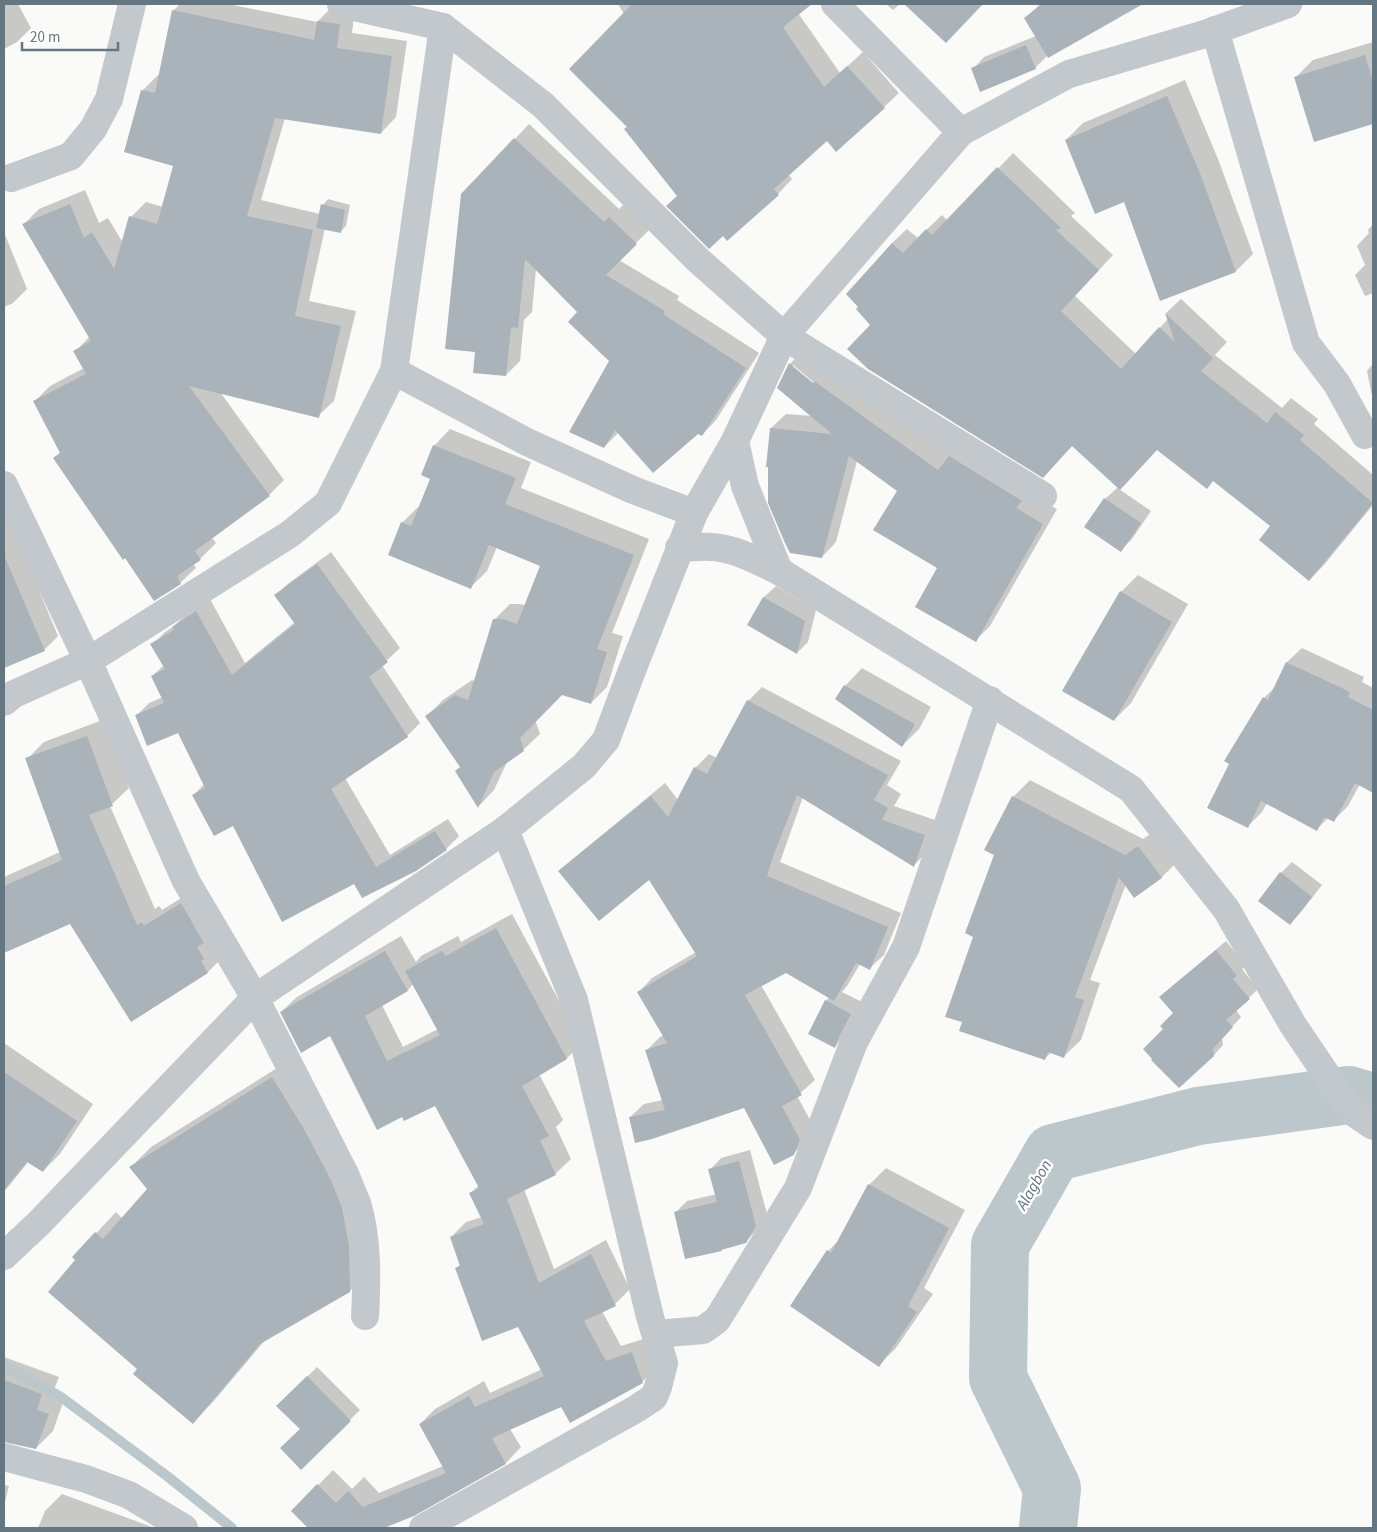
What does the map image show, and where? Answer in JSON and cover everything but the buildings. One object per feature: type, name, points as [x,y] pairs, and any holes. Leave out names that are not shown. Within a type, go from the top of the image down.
[{"type":"street","points":[[11,178],[71,156],[93,129],[109,100],[132,4]]},
{"type":"street","points":[[341,4],[443,26],[543,105],[698,260],[784,336],[1043,496]]},
{"type":"street","points":[[835,4],[961,132]]},
{"type":"street","points":[[4,1256],[39,1223],[255,998],[505,830],[584,766],[606,740],[694,513],[736,441],[784,336],[961,132],[1069,74],[1215,30],[1288,4]]},
{"type":"street","points":[[4,702],[14,694],[88,661],[290,534],[328,503],[394,371],[443,26]]},
{"type":"street","points":[[1215,30],[1306,343],[1337,384],[1365,435]]},
{"type":"street","points":[[394,371],[527,442],[633,490],[694,513]]},
{"type":"street","points":[[736,441],[745,486],[779,571]]},
{"type":"street","points":[[4,485],[88,661],[186,880],[255,998],[345,1174],[357,1204],[364,1236],[367,1286],[365,1316]]},
{"type":"street","points":[[679,548],[712,547],[728,550],[742,554],[779,571],[1132,789],[1226,908],[1293,1025],[1362,1118]]},
{"type":"street","points":[[656,1334],[703,1330],[717,1320],[798,1188],[854,1042],[906,947],[990,700]]},
{"type":"street","points":[[423,1528],[636,1409],[654,1397],[664,1362],[650,1317],[574,1000],[505,830]]},
{"type":"street","points":[[4,1457],[86,1479],[129,1495],[184,1528]]},
{"type":"waterway","name":"Alagbon","points":[[1048,1528],[1052,1488],[998,1378],[1000,1245],[1053,1153],[1198,1116],[1349,1095],[1373,1102]]},
{"type":"waterway","points":[[4,1366],[61,1397],[167,1476],[232,1528]]}]
